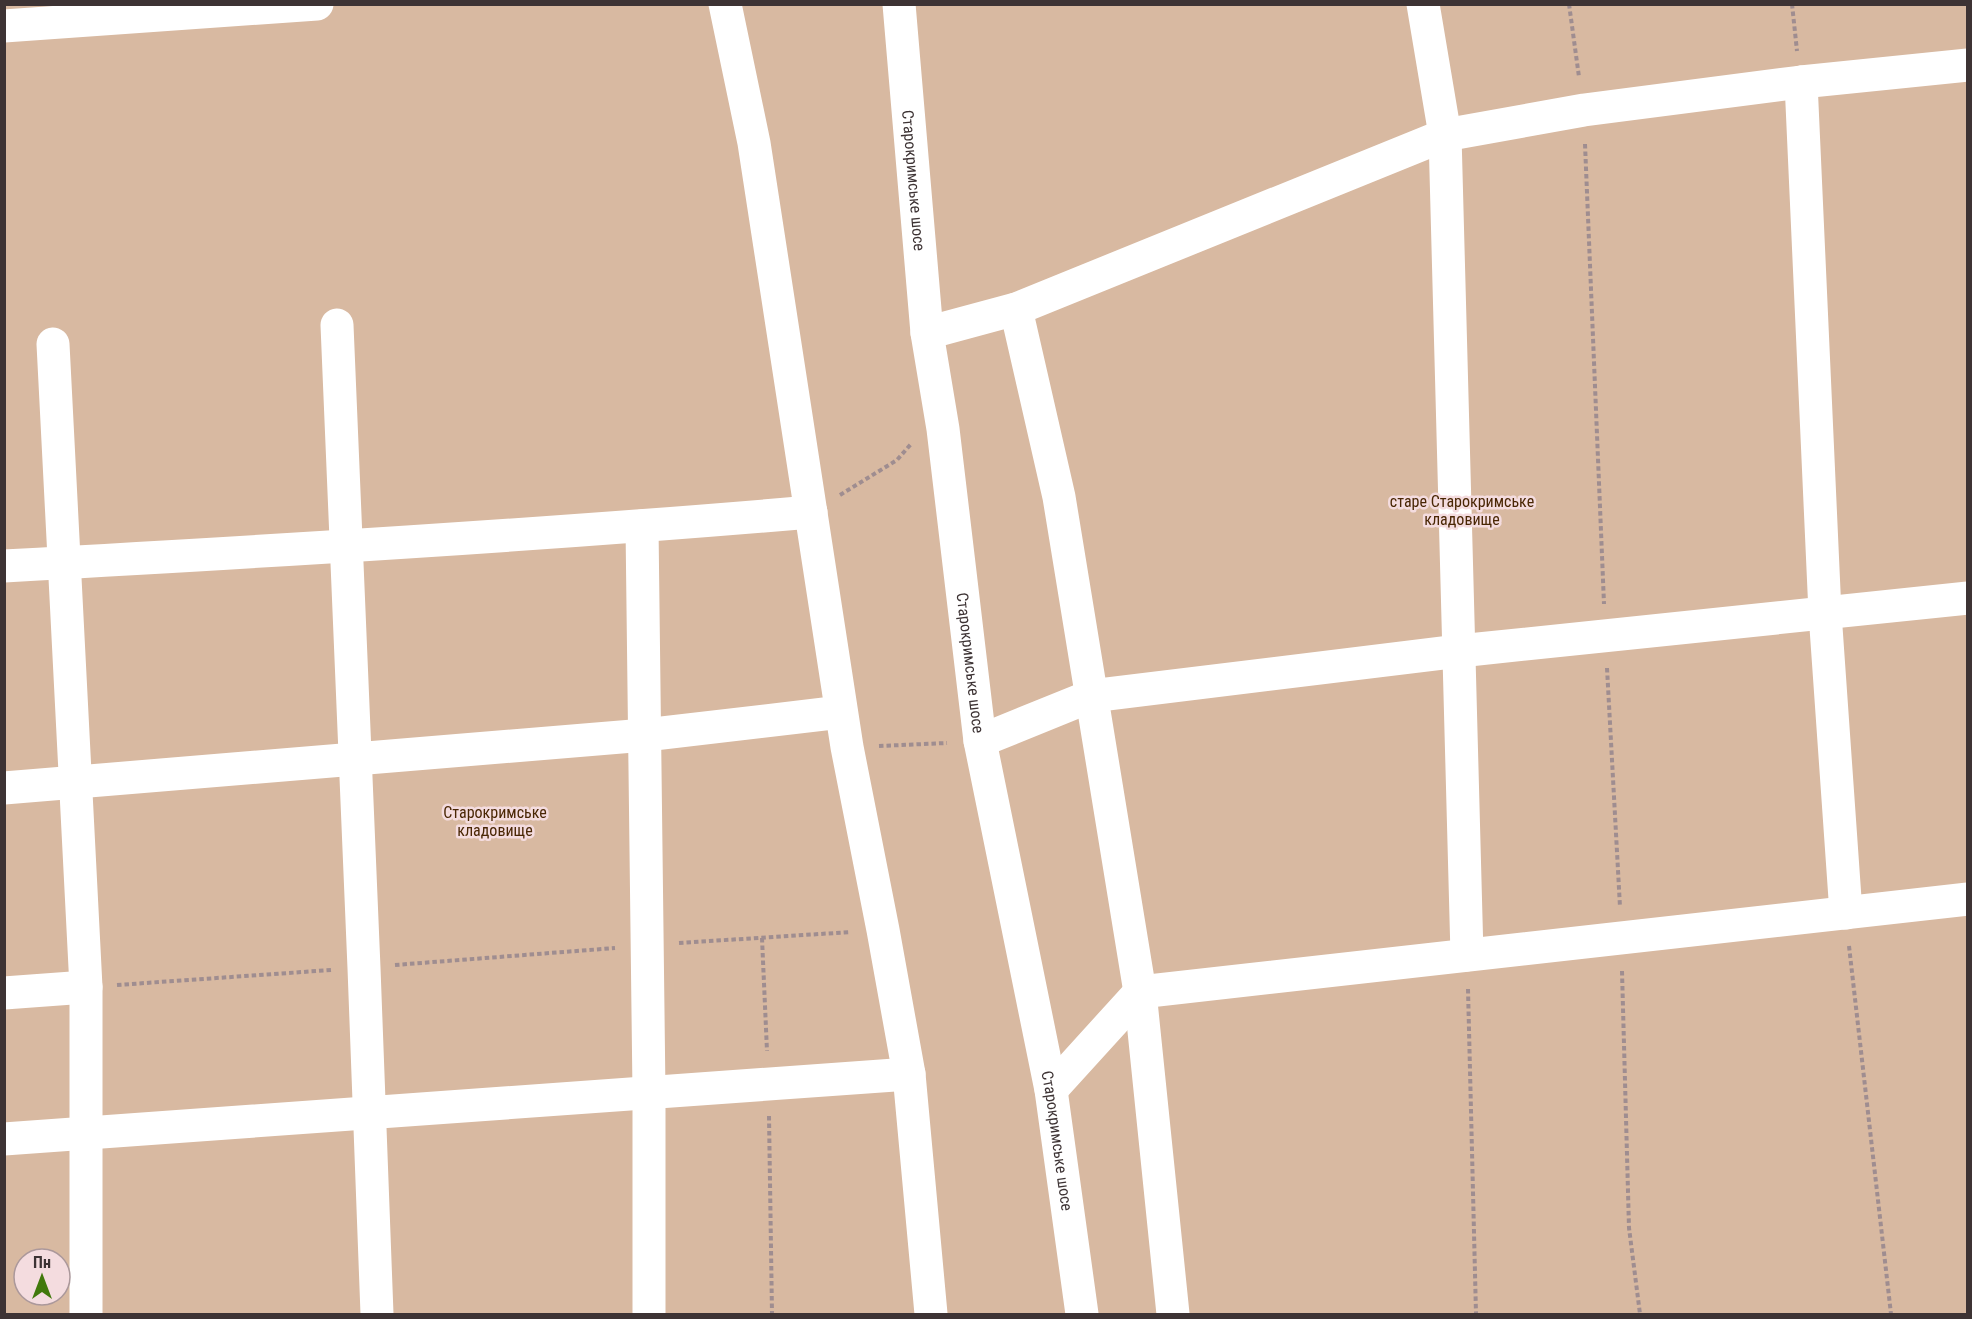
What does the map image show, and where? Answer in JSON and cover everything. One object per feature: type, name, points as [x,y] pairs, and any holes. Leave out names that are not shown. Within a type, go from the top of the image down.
[{"type":"street","points":[[4,26],[317,4]]},
{"type":"street","points":[[725,4],[754,143],[847,747],[909,1074],[931,1314]]},
{"type":"street","name":"Старокримське шосе","points":[[899,4],[927,333],[943,429],[980,741],[1051,1090],[1082,1314]]},
{"type":"street","points":[[1423,4],[1444,135],[1467,955]]},
{"type":"street","points":[[927,333],[1016,309],[1444,135],[1584,110],[1801,81],[1968,65]]},
{"type":"street","points":[[1801,81],[1825,613],[1846,913]]},
{"type":"street","points":[[1016,309],[1059,496],[1140,992],[1173,1314]]},
{"type":"street","points":[[337,325],[377,1314]]},
{"type":"street","points":[[53,344],[86,987],[86,1314]]},
{"type":"street","points":[[4,566],[346,546],[811,512]]},
{"type":"street","points":[[642,526],[649,1093],[649,1314]]},
{"type":"street","points":[[980,741],[1091,696],[1459,651],[1968,598]]},
{"type":"street","points":[[4,788],[645,735],[841,712]]},
{"type":"street","points":[[1051,1090],[1140,992],[1968,898]]},
{"type":"street","points":[[4,993],[86,987]]},
{"type":"street","points":[[4,1139],[909,1074]]},
{"type":"path","points":[[1569,4],[1584,110],[1605,636],[1621,938],[1629,1228],[1640,1314]]},
{"type":"path","points":[[1792,4],[1801,81]]},
{"type":"path","points":[[811,512],[897,460],[920,434],[943,429]]},
{"type":"path","points":[[847,747],[980,741]]},
{"type":"path","points":[[1846,913],[1891,1314]]},
{"type":"path","points":[[86,987],[364,968],[647,945],[883,930]]},
{"type":"path","points":[[762,938],[768,1084],[772,1314]]},
{"type":"path","points":[[1467,955],[1476,1314]]},
{"type":"green space","points":[[4,5],[1967,5],[1967,1314],[5,1314]]},
{"type":"park label","name":"старе Старокримське кладовище","points":[[1462,510]]},
{"type":"park label","name":"Старокримське кладовище","points":[[495,821]]}]
